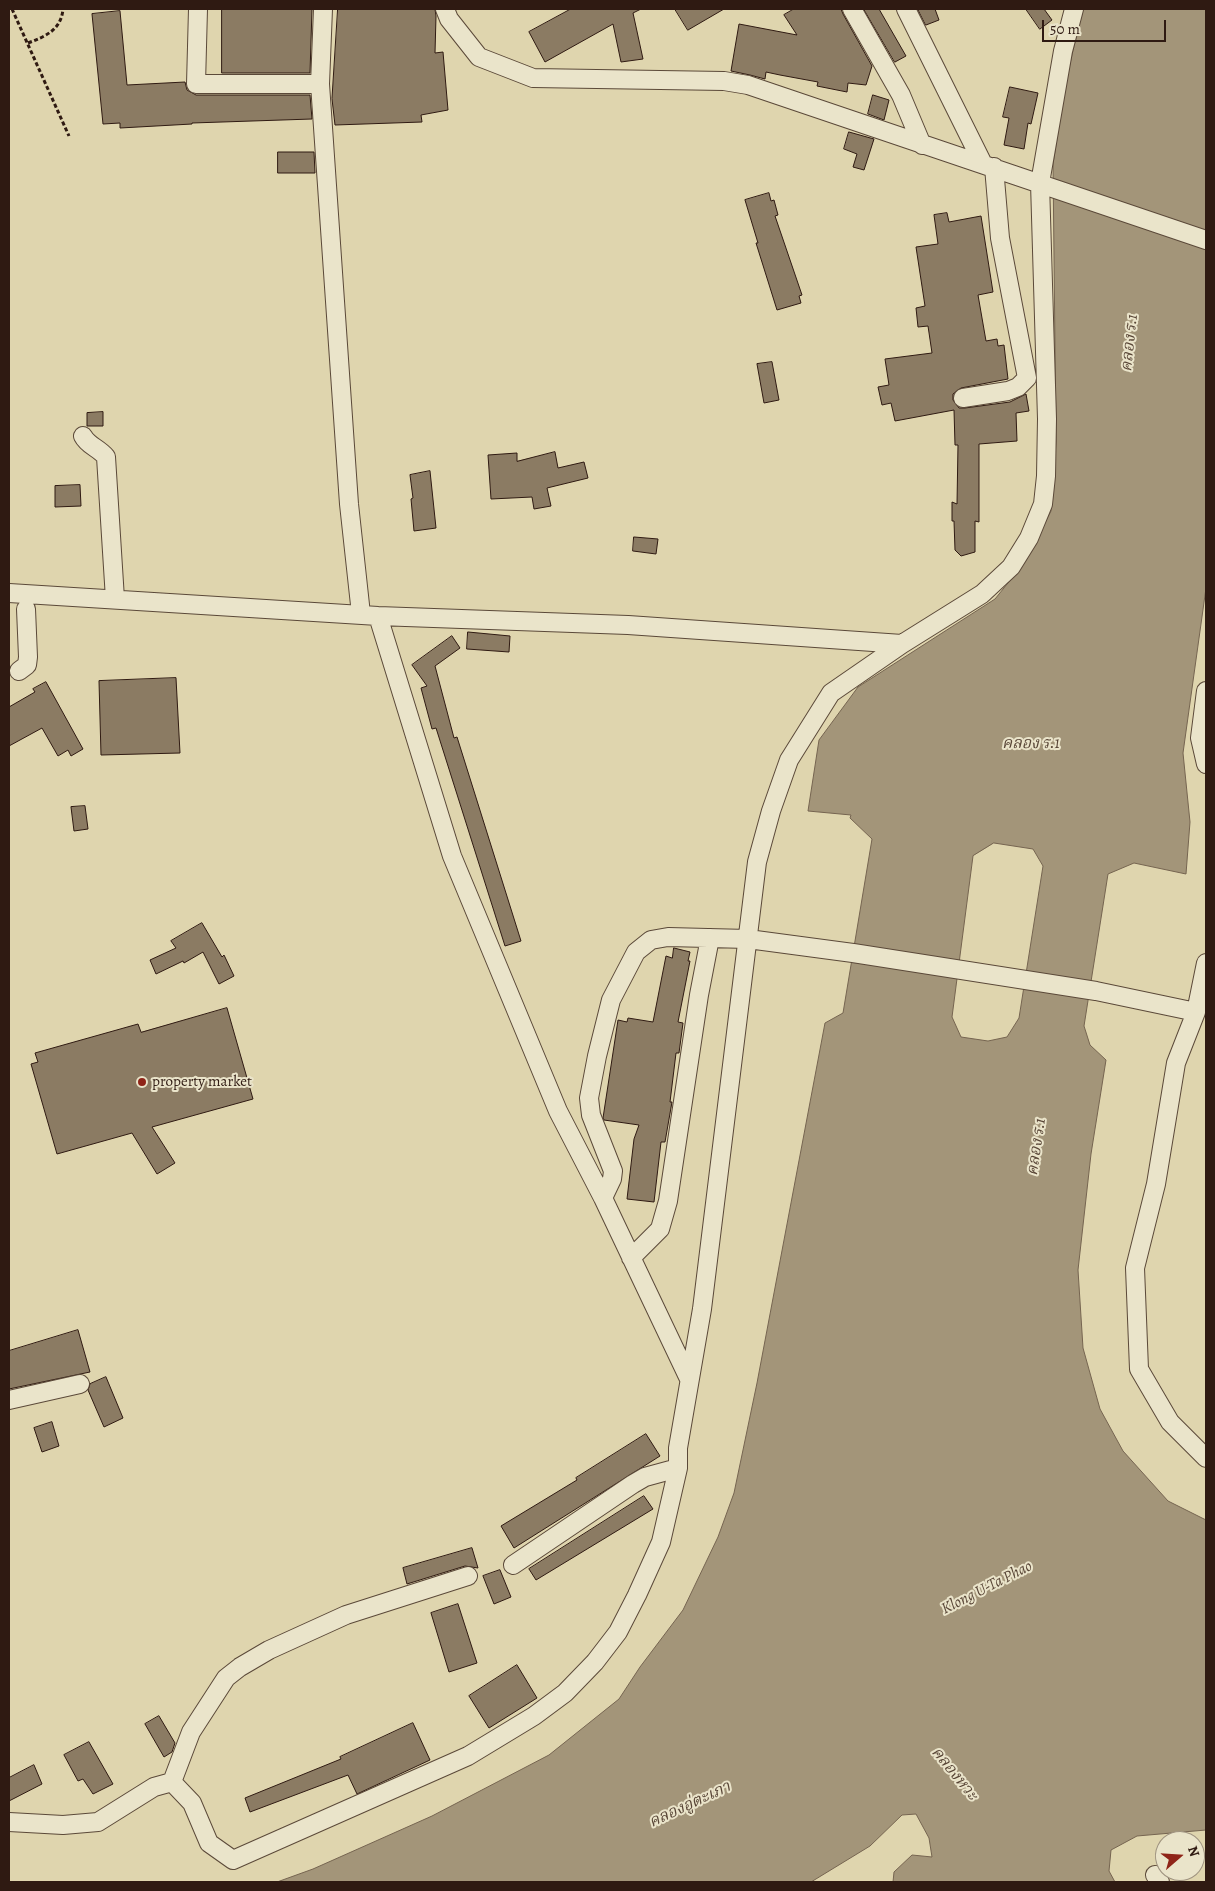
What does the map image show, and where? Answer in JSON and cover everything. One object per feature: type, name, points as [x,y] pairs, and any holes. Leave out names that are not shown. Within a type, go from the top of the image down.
[{"type":"street","points":[[198,9],[196,84],[320,84]]},
{"type":"street","points":[[323,9],[320,84],[349,504],[369,615],[452,856],[558,1111],[603,1198],[689,1379]]},
{"type":"street","points":[[445,9],[449,19],[479,57],[533,78],[724,81],[748,85],[1206,240]]},
{"type":"street","points":[[852,9],[901,94],[922,145]]},
{"type":"street","points":[[906,9],[988,165],[1027,378],[1018,387],[1008,391],[963,398]]},
{"type":"street","points":[[172,1782],[192,1803],[209,1843],[233,1860],[468,1756],[534,1716],[565,1692],[595,1662],[618,1632],[637,1595],[662,1542],[678,1468],[678,1448],[702,1309],[757,862],[771,811],[789,760],[831,693],[902,644],[982,594],[1011,568],[1029,538],[1043,504],[1046,476],[1047,419],[1044,184],[1063,51],[1074,9]]},
{"type":"street","points":[[83,436],[87,444],[102,452],[106,458],[115,599]]},
{"type":"street","points":[[9,593],[369,615],[628,625],[902,644]]},
{"type":"street","points":[[19,671],[27,665],[28,657],[26,608]]},
{"type":"street","points":[[1206,691],[1200,738],[1206,764]]},
{"type":"street","points":[[603,1198],[612,1179],[613,1171],[591,1115],[589,1098],[611,1000],[636,952],[651,940],[668,937],[748,939],[1096,991],[1196,1012]]},
{"type":"street","points":[[631,1258],[660,1229],[668,1201],[699,995],[710,938]]},
{"type":"street","points":[[1206,963],[1196,1012],[1176,1063],[1156,1184],[1135,1268],[1139,1369],[1170,1422],[1206,1458]]},
{"type":"street","points":[[9,1400],[80,1384]]},
{"type":"street","points":[[513,1565],[633,1484],[645,1477],[678,1468]]},
{"type":"street","points":[[172,1782],[191,1732],[226,1678],[240,1668],[269,1650],[346,1615],[468,1576]]},
{"type":"street","points":[[9,1822],[62,1825],[98,1822],[154,1786],[172,1782]]},
{"type":"path","points":[[12,9],[69,136]]},
{"type":"path","points":[[28,43],[48,35],[57,27],[63,9]]},
{"type":"water","points":[[1083,9],[1206,9],[1206,588],[1183,753],[1190,822],[1186,874],[1134,863],[1108,874],[1084,1026],[1090,1045],[1106,1060],[1091,1154],[1078,1270],[1083,1348],[1100,1409],[1123,1451],[1168,1501],[1206,1520],[1206,1830],[1155,1831],[1155,1834],[1137,1836],[1111,1850],[1109,1871],[1115,1882],[893,1882],[894,1872],[912,1855],[932,1857],[929,1838],[916,1814],[902,1815],[870,1846],[811,1882],[277,1882],[313,1869],[432,1816],[549,1755],[619,1699],[640,1667],[683,1610],[718,1537],[734,1493],[757,1383],[825,1023],[843,1013],[872,839],[850,818],[851,815],[808,811],[819,740],[858,687],[995,599],[1025,562],[1051,511],[1056,442],[1053,164],[1066,81]],"holes":[[[994,843],[1033,849],[1043,866],[1019,1018],[1007,1037],[988,1041],[961,1037],[952,1017],[973,856]]]},
{"type":"building","points":[[222,9],[312,9],[310,73],[222,73]]},
{"type":"building","points":[[338,9],[435,9],[435,53],[443,52],[448,110],[421,115],[422,122],[335,125],[332,99]]},
{"type":"building","points":[[571,9],[641,9],[633,13],[643,59],[621,62],[613,24],[545,62],[529,32]]},
{"type":"building","points":[[675,9],[724,9],[688,30]]},
{"type":"building","points":[[794,9],[841,9],[872,66],[866,85],[848,83],[847,92],[817,86],[818,82],[766,72],[765,79],[731,71],[739,24],[797,35],[784,15]]},
{"type":"building","points":[[864,9],[879,9],[906,56],[895,62]]},
{"type":"building","points":[[918,9],[935,9],[939,20],[926,25]]},
{"type":"building","points":[[1026,9],[1044,9],[1052,20],[1040,29]]},
{"type":"building","points":[[120,11],[127,85],[185,82],[187,90],[196,95],[310,95],[312,119],[192,123],[120,128],[120,123],[103,124],[92,14]]},
{"type":"building","points":[[1010,87],[1038,93],[1031,124],[1028,123],[1024,149],[1004,145],[1009,118],[1003,117]]},
{"type":"building","points":[[873,95],[889,100],[884,120],[868,114]]},
{"type":"building","points":[[849,132],[874,139],[864,170],[853,167],[857,154],[844,149]]},
{"type":"building","points":[[278,152],[314,152],[315,173],[278,173]]},
{"type":"building","points":[[769,193],[771,201],[774,200],[778,215],[775,216],[802,295],[799,296],[801,303],[777,310],[745,200]]},
{"type":"building","points":[[947,213],[949,222],[981,216],[993,292],[978,295],[986,341],[997,339],[998,346],[1004,345],[1008,379],[961,388],[953,394],[953,400],[959,408],[965,408],[1010,402],[1026,394],[1029,411],[1016,413],[1017,441],[979,444],[979,522],[975,521],[975,552],[961,556],[955,550],[954,521],[952,521],[952,502],[957,504],[958,445],[955,445],[954,410],[895,421],[891,403],[882,405],[878,387],[889,385],[885,359],[932,353],[928,326],[918,327],[916,308],[925,306],[916,247],[938,244],[934,215]]},
{"type":"building","points":[[772,362],[779,400],[764,403],[757,364]]},
{"type":"building","points":[[103,412],[103,426],[87,426],[87,413]]},
{"type":"building","points":[[555,452],[558,468],[584,462],[588,478],[547,488],[551,506],[534,509],[532,497],[491,499],[488,455],[517,453],[517,461]]},
{"type":"building","points":[[430,471],[436,528],[414,531],[410,475]]},
{"type":"building","points":[[80,485],[81,506],[55,507],[55,486]]},
{"type":"building","points":[[634,537],[658,539],[656,554],[633,551]]},
{"type":"building","points":[[468,632],[510,636],[509,652],[467,649]]},
{"type":"building","points":[[452,636],[460,648],[435,666],[454,738],[457,737],[521,941],[505,946],[436,728],[432,729],[421,688],[427,686],[412,665]]},
{"type":"building","points":[[176,678],[180,753],[101,755],[99,681]]},
{"type":"building","points":[[46,682],[83,749],[71,756],[68,750],[58,756],[42,728],[9,746],[9,707],[35,692],[33,689]]},
{"type":"building","points":[[85,806],[88,829],[74,831],[71,807]]},
{"type":"building","points":[[202,923],[222,957],[224,955],[234,976],[219,984],[203,952],[184,963],[183,961],[156,974],[150,960],[176,948],[171,941]]},
{"type":"building","points":[[674,948],[690,952],[688,961],[690,961],[678,1022],[683,1023],[679,1053],[676,1053],[670,1102],[672,1102],[665,1142],[661,1142],[654,1202],[627,1199],[634,1139],[639,1125],[604,1120],[603,1118],[618,1020],[627,1022],[628,1018],[653,1022],[666,956],[672,958]]},
{"type":"building","name":"property market","points":[[227,1008],[253,1099],[152,1127],[175,1163],[157,1174],[132,1133],[57,1154],[31,1064],[38,1062],[35,1053],[138,1024],[141,1032]]},
{"type":"building","points":[[78,1330],[90,1372],[9,1389],[9,1351]]},
{"type":"building","points":[[106,1377],[123,1418],[104,1427],[88,1390],[90,1384]]},
{"type":"building","points":[[52,1422],[59,1446],[42,1452],[34,1428]]},
{"type":"building","points":[[646,1434],[660,1456],[514,1548],[501,1526],[577,1480],[576,1478]]},
{"type":"building","points":[[644,1496],[653,1509],[536,1580],[529,1569]]},
{"type":"building","points":[[472,1548],[478,1568],[465,1566],[407,1584],[403,1568]]},
{"type":"building","points":[[500,1570],[511,1597],[494,1604],[483,1576]]},
{"type":"building","points":[[458,1604],[477,1663],[449,1672],[431,1613]]},
{"type":"building","points":[[517,1665],[537,1698],[489,1728],[469,1696]]},
{"type":"building","points":[[159,1716],[175,1743],[172,1752],[164,1757],[145,1724]]},
{"type":"building","points":[[413,1723],[430,1760],[357,1794],[348,1775],[250,1812],[245,1798],[341,1759],[340,1757]]},
{"type":"building","points":[[89,1742],[113,1784],[93,1794],[83,1779],[78,1781],[64,1755]]},
{"type":"building","points":[[34,1765],[42,1784],[9,1801],[9,1778]]},
{"type":"place","name":"property market","points":[[142,1082]]},
{"type":"water label","name":"คลอง ร.1","points":[[1130,343]]},
{"type":"water label","name":"คลอง ร.1","points":[[1031,744]]},
{"type":"water label","name":"คลอง ร.1","points":[[1037,1147]]},
{"type":"water label","name":"Klong U-Ta Phao","points":[[987,1588]]},
{"type":"water label","name":"คลองหวะ","points":[[954,1774]]},
{"type":"water label","name":"คลองอู่ตะเภา","points":[[690,1805]]}]
